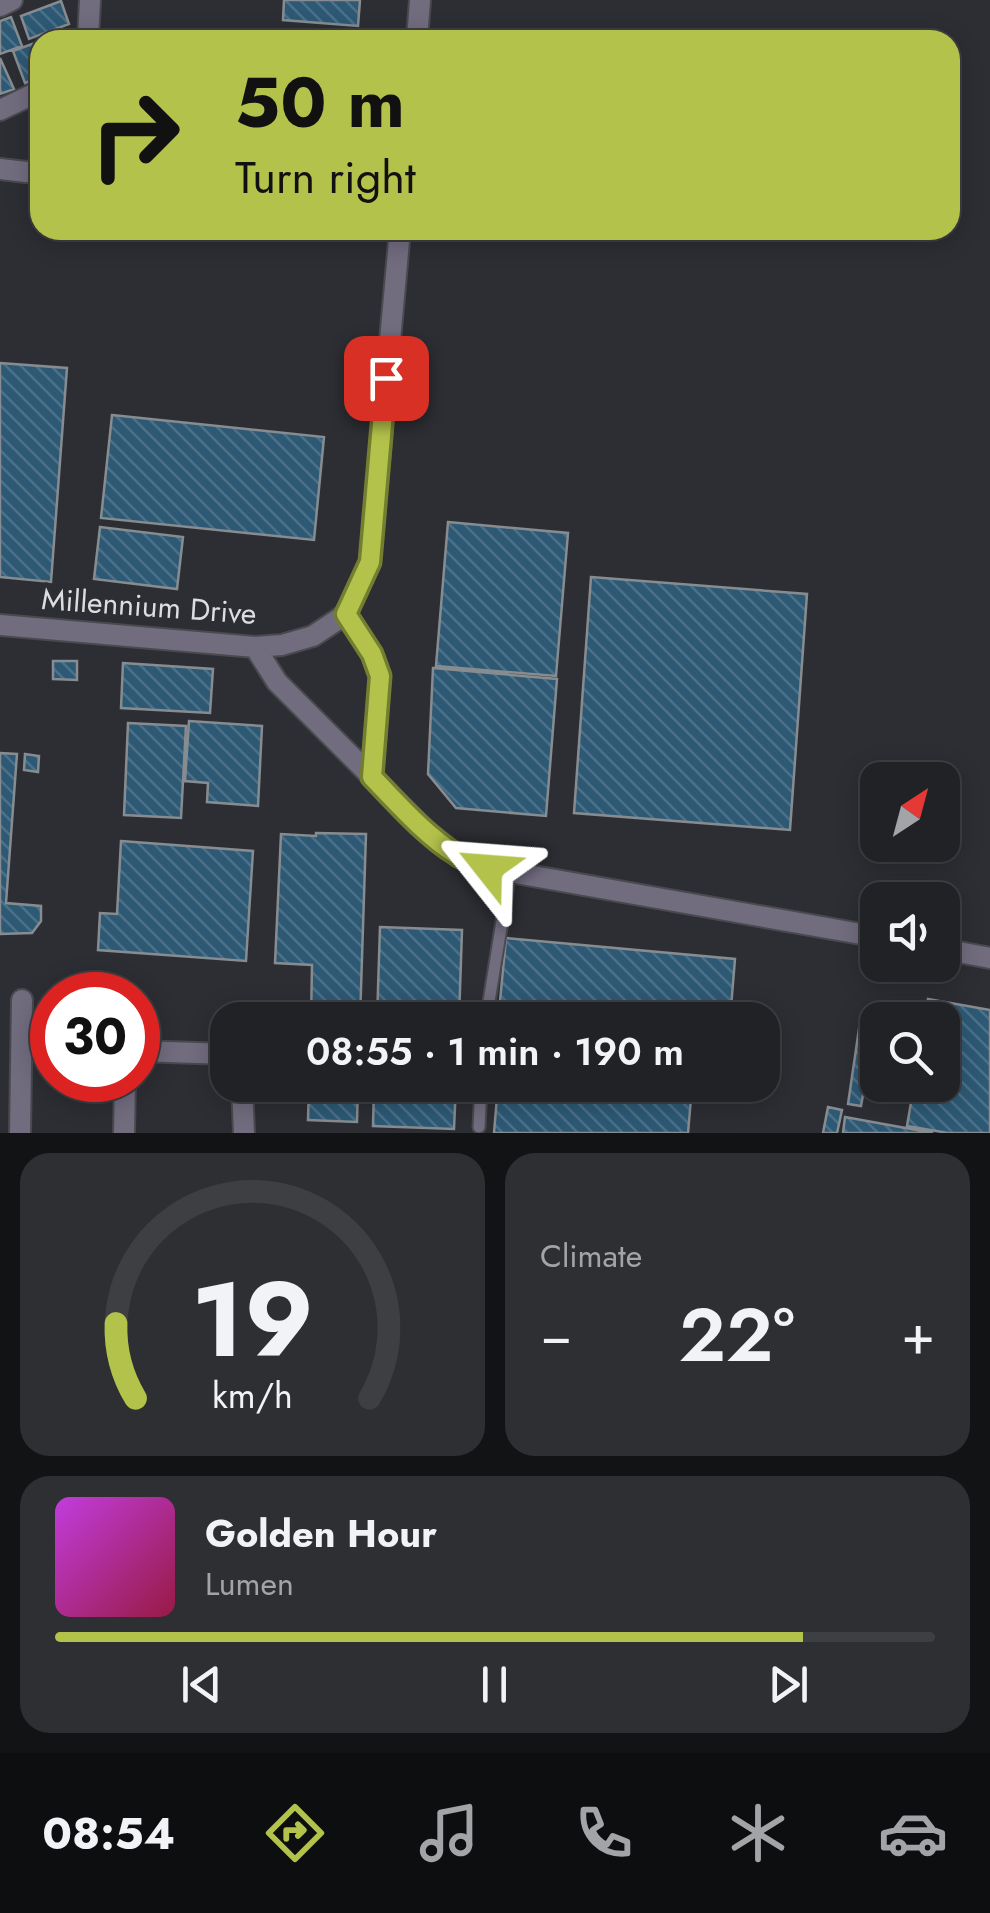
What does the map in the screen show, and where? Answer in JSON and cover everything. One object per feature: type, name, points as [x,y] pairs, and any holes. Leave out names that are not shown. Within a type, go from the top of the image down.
[{"type":"street","points":[[0,6],[12,0]]},
{"type":"street","points":[[88,30],[90,0]]},
{"type":"street","points":[[417,30],[420,0]]},
{"type":"street","points":[[0,110],[30,96]]},
{"type":"street","points":[[0,169],[30,172]]},
{"type":"street","points":[[372,777],[380,676],[372,654],[346,614],[370,562],[399,240]]},
{"type":"street","name":"Millennium Drive","points":[[0,625],[255,647],[314,636],[346,614]]},
{"type":"street","points":[[255,647],[277,682],[424,829],[459,857],[488,868],[860,935]]},
{"type":"street","points":[[960,952],[990,958]]},
{"type":"street","points":[[20,1133],[22,1000]]},
{"type":"street","points":[[22,1044],[30,1045]]},
{"type":"street","points":[[160,1051],[210,1053]]},
{"type":"street","points":[[124,1133],[125,1102]]},
{"type":"street","points":[[243,1102],[244,1133]]},
{"type":"lane","points":[[489,1002],[510,872]]},
{"type":"lane","points":[[479,1126],[480,1102]]},
{"type":"building","points":[[284,0],[360,0],[358,26],[283,20]]},
{"type":"building","points":[[61,1],[69,24],[53,30],[30,30],[29,39],[21,16]]},
{"type":"building","points":[[11,17],[22,46],[0,54],[0,21]]},
{"type":"building","points":[[30,45],[30,81],[25,83],[13,51]]},
{"type":"building","points":[[0,58],[14,89],[0,94]]},
{"type":"building","points":[[0,363],[67,368],[51,582],[0,577]]},
{"type":"building","points":[[112,415],[324,437],[314,540],[101,518]]},
{"type":"building","points":[[448,522],[568,533],[556,676],[436,666]]},
{"type":"building","points":[[100,527],[183,537],[177,589],[94,579]]},
{"type":"building","points":[[591,577],[807,594],[790,830],[574,813]]},
{"type":"building","points":[[53,661],[77,661],[77,680],[53,679]]},
{"type":"building","points":[[123,663],[213,669],[210,713],[121,708]]},
{"type":"building","points":[[433,668],[557,679],[546,816],[456,808],[428,774]]},
{"type":"building","points":[[189,721],[262,726],[258,806],[207,802],[208,783],[185,781]]},
{"type":"building","points":[[128,723],[186,726],[181,818],[124,815]]},
{"type":"building","points":[[0,753],[17,754],[6,903],[41,906],[41,921],[32,933],[0,934]]},
{"type":"building","points":[[25,754],[39,756],[38,772],[24,770]]},
{"type":"building","points":[[281,834],[366,834],[361,1002],[311,1002],[312,965],[275,963]]},
{"type":"building","points":[[121,841],[253,851],[246,961],[98,950],[100,913],[117,914]]},
{"type":"building","points":[[380,927],[462,930],[460,1002],[378,1002]]},
{"type":"building","points":[[506,938],[735,959],[731,1002],[500,1001]]},
{"type":"building","points":[[960,1005],[990,1010],[990,1133],[948,1133],[907,1126],[911,1102],[960,1102]]},
{"type":"building","points":[[859,1029],[862,1102],[861,1106],[848,1104]]},
{"type":"building","points":[[309,1102],[358,1102],[357,1122],[308,1120]]},
{"type":"building","points":[[374,1102],[455,1102],[454,1129],[373,1126]]},
{"type":"building","points":[[497,1102],[691,1102],[688,1133],[494,1133]]},
{"type":"building","points":[[828,1107],[842,1110],[837,1133],[823,1133]]},
{"type":"building","points":[[845,1117],[933,1133],[843,1133]]},
{"type":"route","points":[[386,378],[370,562],[346,614],[372,654],[380,676],[372,777],[441,843],[459,857],[488,868]]}]
